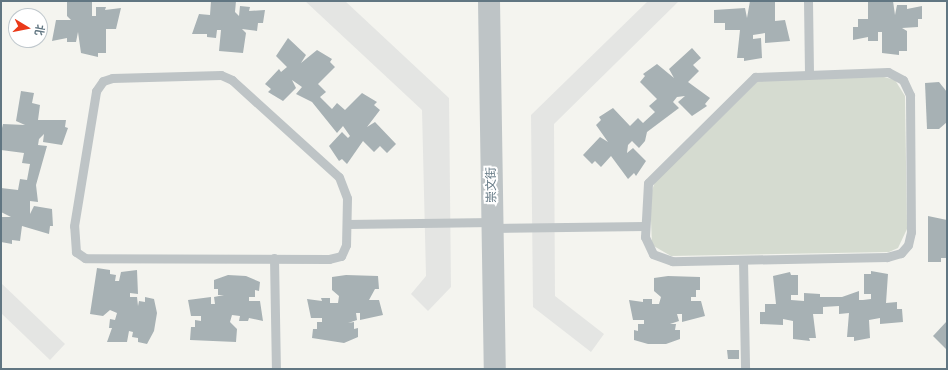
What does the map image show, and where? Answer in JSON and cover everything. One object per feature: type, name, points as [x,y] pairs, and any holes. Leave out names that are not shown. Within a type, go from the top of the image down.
[{"type":"street","name":"崇文街","points":[[489,1],[495,369]]},
{"type":"lane","points":[[808,1],[809,73]]},
{"type":"lane","points":[[888,72],[907,85],[910,239],[901,253],[887,257],[743,260],[660,258],[647,246],[645,226],[645,194],[650,181],[755,77],[809,73],[888,72]]},
{"type":"lane","points":[[210,74],[232,80],[339,177],[347,198],[347,224],[346,245],[341,256],[329,259],[85,258],[76,252],[74,226],[96,91],[103,81],[112,78],[210,74]]},
{"type":"lane","points":[[347,224],[645,226]]},
{"type":"lane","points":[[274,258],[276,369]]},
{"type":"lane","points":[[743,260],[745,369]]},
{"type":"shaded area","points":[[305,1],[345,1],[449,98],[451,287],[428,311],[411,294],[426,276],[422,110]]},
{"type":"shaded area","points":[[648,1],[679,1],[554,124],[555,296],[604,334],[591,352],[533,307],[531,115]]},
{"type":"shaded area","points":[[884,77],[895,80],[905,96],[907,229],[898,248],[889,252],[671,256],[652,245],[650,196],[655,182],[757,82],[769,79]]},
{"type":"shaded area","points":[[1,283],[65,344],[50,360],[1,313]]},
{"type":"building","points":[[67,1],[92,1],[92,16],[96,16],[96,7],[106,7],[105,10],[121,8],[116,29],[106,29],[106,53],[98,53],[98,57],[81,53],[78,32],[76,42],[67,42],[67,38],[52,41],[56,20],[71,20],[67,16]]},
{"type":"building","points":[[211,1],[236,1],[235,12],[239,16],[240,6],[250,7],[249,11],[265,10],[263,23],[258,23],[257,31],[242,29],[246,33],[243,53],[219,51],[221,30],[217,30],[216,38],[207,37],[207,34],[192,34],[199,14],[210,15]]},
{"type":"building","points":[[750,1],[775,1],[775,21],[785,20],[790,41],[765,43],[765,33],[753,35],[753,39],[761,38],[762,58],[744,61],[744,58],[737,58],[740,30],[725,30],[725,23],[714,23],[714,10],[745,8],[747,18]]},
{"type":"building","points":[[868,1],[893,1],[895,15],[897,5],[907,5],[907,9],[922,6],[922,19],[918,19],[918,27],[902,28],[907,31],[907,51],[899,51],[899,55],[882,53],[882,32],[878,32],[878,41],[868,41],[868,37],[853,40],[853,27],[858,27],[858,19],[868,19]]},
{"type":"building","points":[[288,38],[306,55],[301,63],[317,50],[332,59],[330,62],[335,67],[318,84],[326,92],[320,97],[332,109],[337,103],[345,110],[362,93],[377,102],[374,105],[380,110],[367,127],[375,122],[396,144],[387,153],[380,146],[374,152],[363,141],[347,164],[342,159],[339,161],[329,146],[342,132],[348,138],[350,136],[343,126],[337,133],[312,102],[296,94],[302,87],[292,80],[296,88],[283,101],[268,92],[271,89],[265,84],[279,69],[281,72],[287,67],[276,56]]},
{"type":"building","points":[[692,48],[701,58],[693,65],[699,71],[688,82],[710,98],[705,104],[707,106],[692,116],[678,102],[685,96],[677,97],[673,102],[679,108],[647,132],[645,141],[639,148],[632,141],[628,145],[627,153],[633,148],[646,161],[636,176],[634,173],[628,179],[611,156],[601,167],[595,161],[592,164],[583,155],[600,137],[608,142],[596,125],[601,120],[599,117],[613,108],[630,126],[638,118],[643,123],[655,112],[649,106],[657,99],[640,82],[645,76],[643,74],[657,64],[674,78],[669,69]]},
{"type":"building","points":[[939,82],[947,92],[947,122],[939,129],[927,129],[925,83]]},
{"type":"building","points":[[21,91],[34,93],[32,103],[40,105],[38,120],[66,120],[65,127],[68,128],[62,145],[43,142],[44,134],[39,139],[38,145],[47,146],[36,185],[38,202],[30,201],[30,214],[34,206],[52,209],[53,226],[50,226],[49,234],[22,226],[20,241],[12,240],[12,244],[1,242],[1,217],[11,217],[1,212],[1,188],[18,190],[20,179],[27,180],[30,164],[22,163],[24,153],[1,150],[1,132],[3,124],[25,125],[16,121]]},
{"type":"building","points":[[928,216],[947,220],[947,258],[941,258],[941,262],[928,262]]},
{"type":"building","points":[[97,268],[110,270],[110,274],[116,275],[115,281],[119,281],[121,272],[137,270],[138,294],[130,293],[130,297],[137,297],[138,306],[139,301],[145,302],[145,297],[154,299],[157,313],[154,331],[147,344],[138,342],[138,338],[132,337],[133,332],[129,331],[127,342],[107,342],[112,328],[109,328],[110,319],[115,320],[117,313],[110,310],[103,316],[90,314]]},
{"type":"building","points":[[871,271],[888,274],[886,303],[897,302],[897,309],[902,309],[903,322],[880,324],[880,318],[869,320],[870,338],[854,341],[854,337],[847,337],[849,313],[839,314],[839,306],[823,307],[823,314],[813,314],[816,338],[809,338],[810,341],[793,339],[793,321],[783,319],[783,325],[760,324],[760,312],[765,312],[765,304],[776,304],[773,276],[790,272],[791,275],[798,275],[798,295],[791,295],[791,300],[804,301],[804,293],[820,294],[820,297],[842,297],[859,291],[859,300],[863,300],[871,299],[871,294],[864,294],[864,274],[871,274]]},
{"type":"building","points":[[228,275],[246,276],[260,282],[259,291],[255,290],[255,297],[249,297],[249,301],[260,301],[263,321],[249,318],[248,321],[239,321],[240,316],[232,315],[230,322],[237,329],[236,342],[190,340],[191,327],[195,327],[195,320],[201,321],[201,316],[191,316],[188,300],[211,297],[211,304],[215,304],[214,297],[224,295],[218,295],[218,289],[214,289],[214,280]]},
{"type":"building","points":[[346,275],[378,276],[379,289],[375,289],[369,300],[379,300],[383,315],[360,320],[360,313],[356,313],[357,320],[348,323],[354,322],[354,329],[358,328],[358,337],[344,343],[312,338],[313,329],[317,329],[317,322],[322,322],[322,318],[311,318],[307,299],[322,301],[321,298],[330,298],[330,303],[338,303],[339,296],[332,290],[332,277]]},
{"type":"building","points":[[668,276],[700,277],[700,290],[696,290],[696,297],[691,297],[691,301],[701,301],[705,316],[682,322],[682,314],[677,314],[679,321],[670,324],[676,324],[675,330],[680,330],[680,339],[666,344],[648,344],[634,340],[634,330],[638,331],[638,324],[644,324],[644,320],[633,320],[629,300],[643,302],[643,299],[652,299],[652,304],[659,304],[661,297],[654,291],[654,278]]},
{"type":"building","points":[[947,321],[947,350],[933,336]]},
{"type":"building","points":[[727,350],[739,350],[739,359],[728,359]]}]
